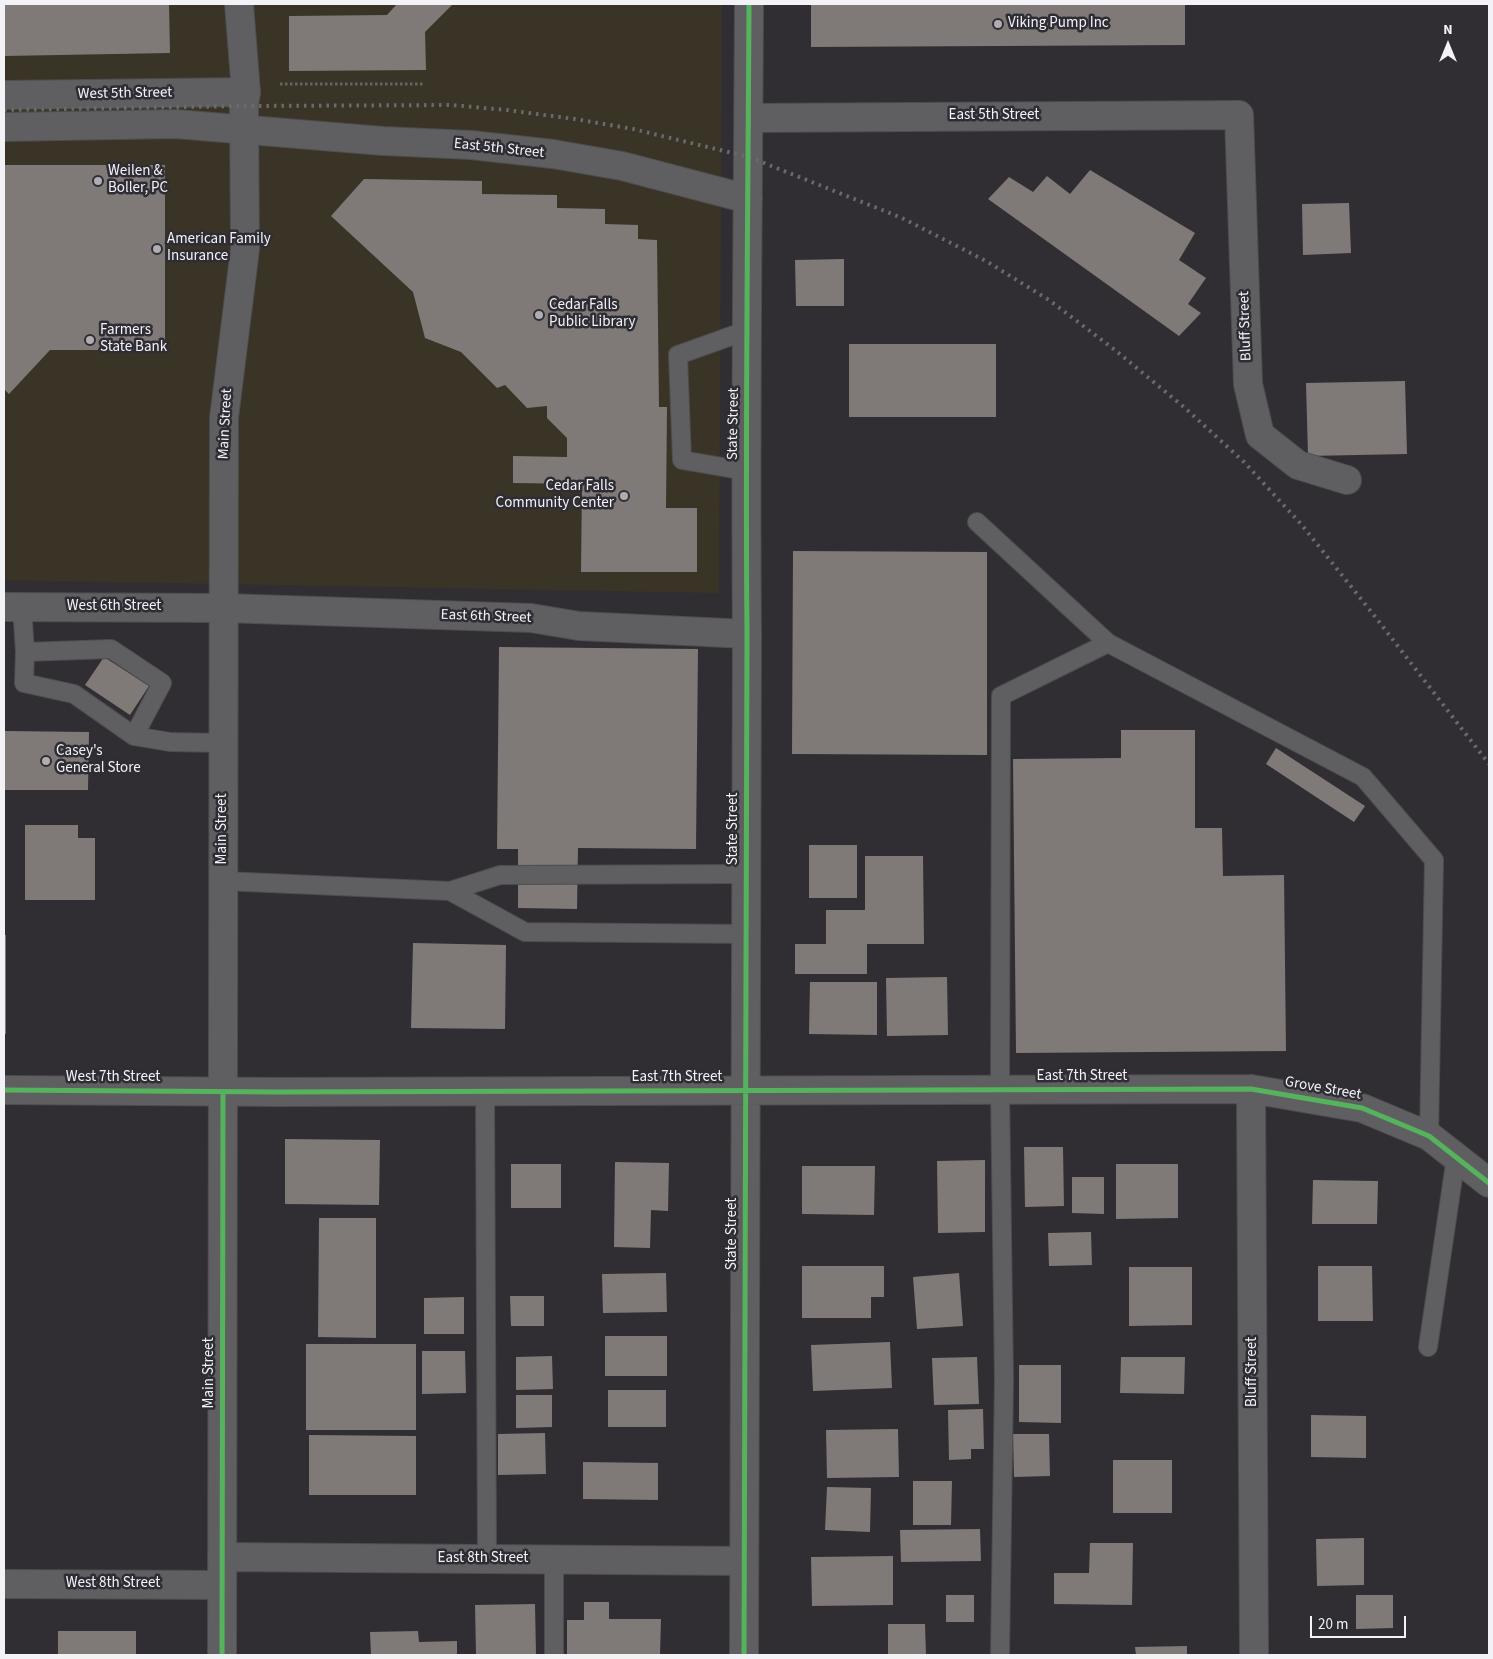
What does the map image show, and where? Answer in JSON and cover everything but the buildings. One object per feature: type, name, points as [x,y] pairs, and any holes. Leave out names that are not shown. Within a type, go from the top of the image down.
[{"type":"street","name":"Main Street","points":[[222,1655],[224,418],[245,249],[244,128],[246,92],[239,4]]},
{"type":"street","name":"State Street","points":[[744,1655],[746,472],[749,4]]},
{"type":"street","name":"West 5th Street","points":[[4,95],[246,92]]},
{"type":"street","name":"East 5th Street","points":[[749,118],[1239,115]]},
{"type":"street","name":"Bluff Street","points":[[1239,115],[1248,384],[1260,436],[1298,465],[1348,480]]},
{"type":"street","name":"West 5th Street","points":[[4,127],[176,124],[244,128]]},
{"type":"street","name":"East 5th Street","points":[[244,128],[383,141],[471,145],[553,154],[622,166],[748,199]]},
{"type":"street","name":"West 6th Street","points":[[13,607],[224,608]]},
{"type":"street","name":"East 6th Street","points":[[224,608],[531,618],[579,626],[747,634]]},
{"type":"street","name":"Bluff Street","points":[[1251,1089],[1254,1655]]},
{"type":"street","name":"East 7th Street","points":[[223,1092],[1251,1089]]},
{"type":"street","name":"Grove Street","points":[[1251,1089],[1362,1108],[1429,1136],[1489,1182]]},
{"type":"street","name":"West 7th Street","points":[[4,1090],[223,1092]]},
{"type":"street","name":"East 8th Street","points":[[222,1556],[744,1561]]},
{"type":"street","name":"West 8th Street","points":[[4,1584],[222,1585]]},
{"type":"lane","points":[[746,472],[682,460],[678,355],[748,330]]},
{"type":"lane","points":[[977,522],[1108,643],[1363,777],[1434,860],[1429,1136]]},
{"type":"lane","points":[[13,607],[25,652],[24,683],[74,694],[134,736],[170,742],[223,743]]},
{"type":"lane","points":[[1000,1655],[1004,1380],[1000,1090],[1001,696],[1108,643]]},
{"type":"lane","points":[[25,652],[111,649],[162,683],[134,736]]},
{"type":"lane","points":[[223,881],[450,891],[500,875],[746,874]]},
{"type":"lane","points":[[450,891],[525,932],[746,934]]},
{"type":"lane","points":[[486,1091],[487,1559]]},
{"type":"lane","points":[[1428,1347],[1456,1156]]},
{"type":"lane","points":[[554,1559],[554,1655]]},
{"type":"path","points":[[280,84],[425,84]]},
{"type":"shaded area","points":[[4,4],[722,4],[719,593],[4,580]]},
{"type":"railway","points":[[4,110],[452,105],[506,110],[633,129],[749,157],[902,218],[986,261],[1049,300],[1115,350],[1185,408],[1244,462],[1301,524],[1489,764]]},
{"type":"cycle path","points":[[744,1655],[746,398],[749,4]]},
{"type":"cycle path","points":[[4,1090],[279,1092],[1251,1089],[1362,1108],[1429,1136],[1489,1183]]},
{"type":"cycle path","points":[[222,1655],[223,1092]]},
{"type":"place","name":"Viking Pump Inc","points":[[998,24]]},
{"type":"place","name":"Weilen & Boller, PC","points":[[98,181]]},
{"type":"place","name":"American Family Insurance","points":[[157,249]]},
{"type":"place","name":"Cedar Falls Public Library","points":[[539,315]]},
{"type":"place","name":"Farmers State Bank","points":[[90,340]]},
{"type":"place","name":"Cedar Falls Community Center","points":[[624,496]]},
{"type":"place","name":"Casey's General Store","points":[[46,761]]}]
